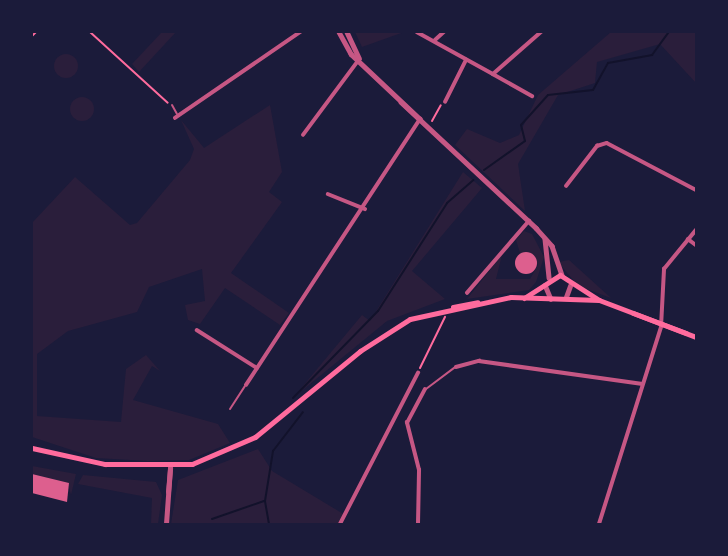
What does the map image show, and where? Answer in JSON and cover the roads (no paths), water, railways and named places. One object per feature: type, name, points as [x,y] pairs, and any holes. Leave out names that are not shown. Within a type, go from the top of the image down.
[{"type":"main road","points":[[524,298],[545,285],[549,278],[562,276],[570,286],[599,300],[696,337]]},
{"type":"main road","points":[[32,448],[85,461],[170,467],[230,452],[381,336],[453,307],[478,302],[566,297],[599,300]]},
{"type":"street","points":[[177,117],[300,32]]},
{"type":"street","points":[[338,32],[401,102],[421,116],[545,238],[562,276]]},
{"type":"street","points":[[347,32],[360,59]]},
{"type":"street","points":[[417,32],[532,96]]},
{"type":"street","points":[[435,40],[444,32]]},
{"type":"street","points":[[493,74],[541,32]]},
{"type":"street","points":[[303,135],[360,59]]},
{"type":"street","points":[[445,102],[466,60]]},
{"type":"street","points":[[246,385],[365,209],[421,116]]},
{"type":"street","points":[[566,186],[597,146],[607,143],[696,190]]},
{"type":"street","points":[[328,194],[365,209]]},
{"type":"street","points":[[467,293],[529,221]]},
{"type":"street","points":[[598,524],[661,323],[664,269],[696,230]]},
{"type":"street","points":[[545,238],[549,278]]},
{"type":"street","points":[[688,239],[696,245]]},
{"type":"street","points":[[545,285],[552,299]]},
{"type":"street","points":[[566,297],[570,286]]},
{"type":"street","points":[[197,330],[257,368]]},
{"type":"street","points":[[456,367],[479,361],[642,384]]},
{"type":"street","points":[[340,524],[418,373]]},
{"type":"street","points":[[418,524],[419,470],[407,423],[425,389]]},
{"type":"street","points":[[166,524],[170,467]]},
{"type":"lane","points":[[172,105],[177,117]]},
{"type":"lane","points":[[425,389],[456,367]]},
{"type":"lane","points":[[230,409],[246,385]]},
{"type":"waterway","points":[[484,170],[525,141],[521,125],[548,95],[593,90],[608,63],[652,55],[669,32]]},
{"type":"waterway","points":[[293,398],[378,311],[447,203],[473,180]]},
{"type":"waterway","points":[[269,524],[265,501],[273,451],[303,412]]},
{"type":"waterway","points":[[212,519],[264,501]]}]
